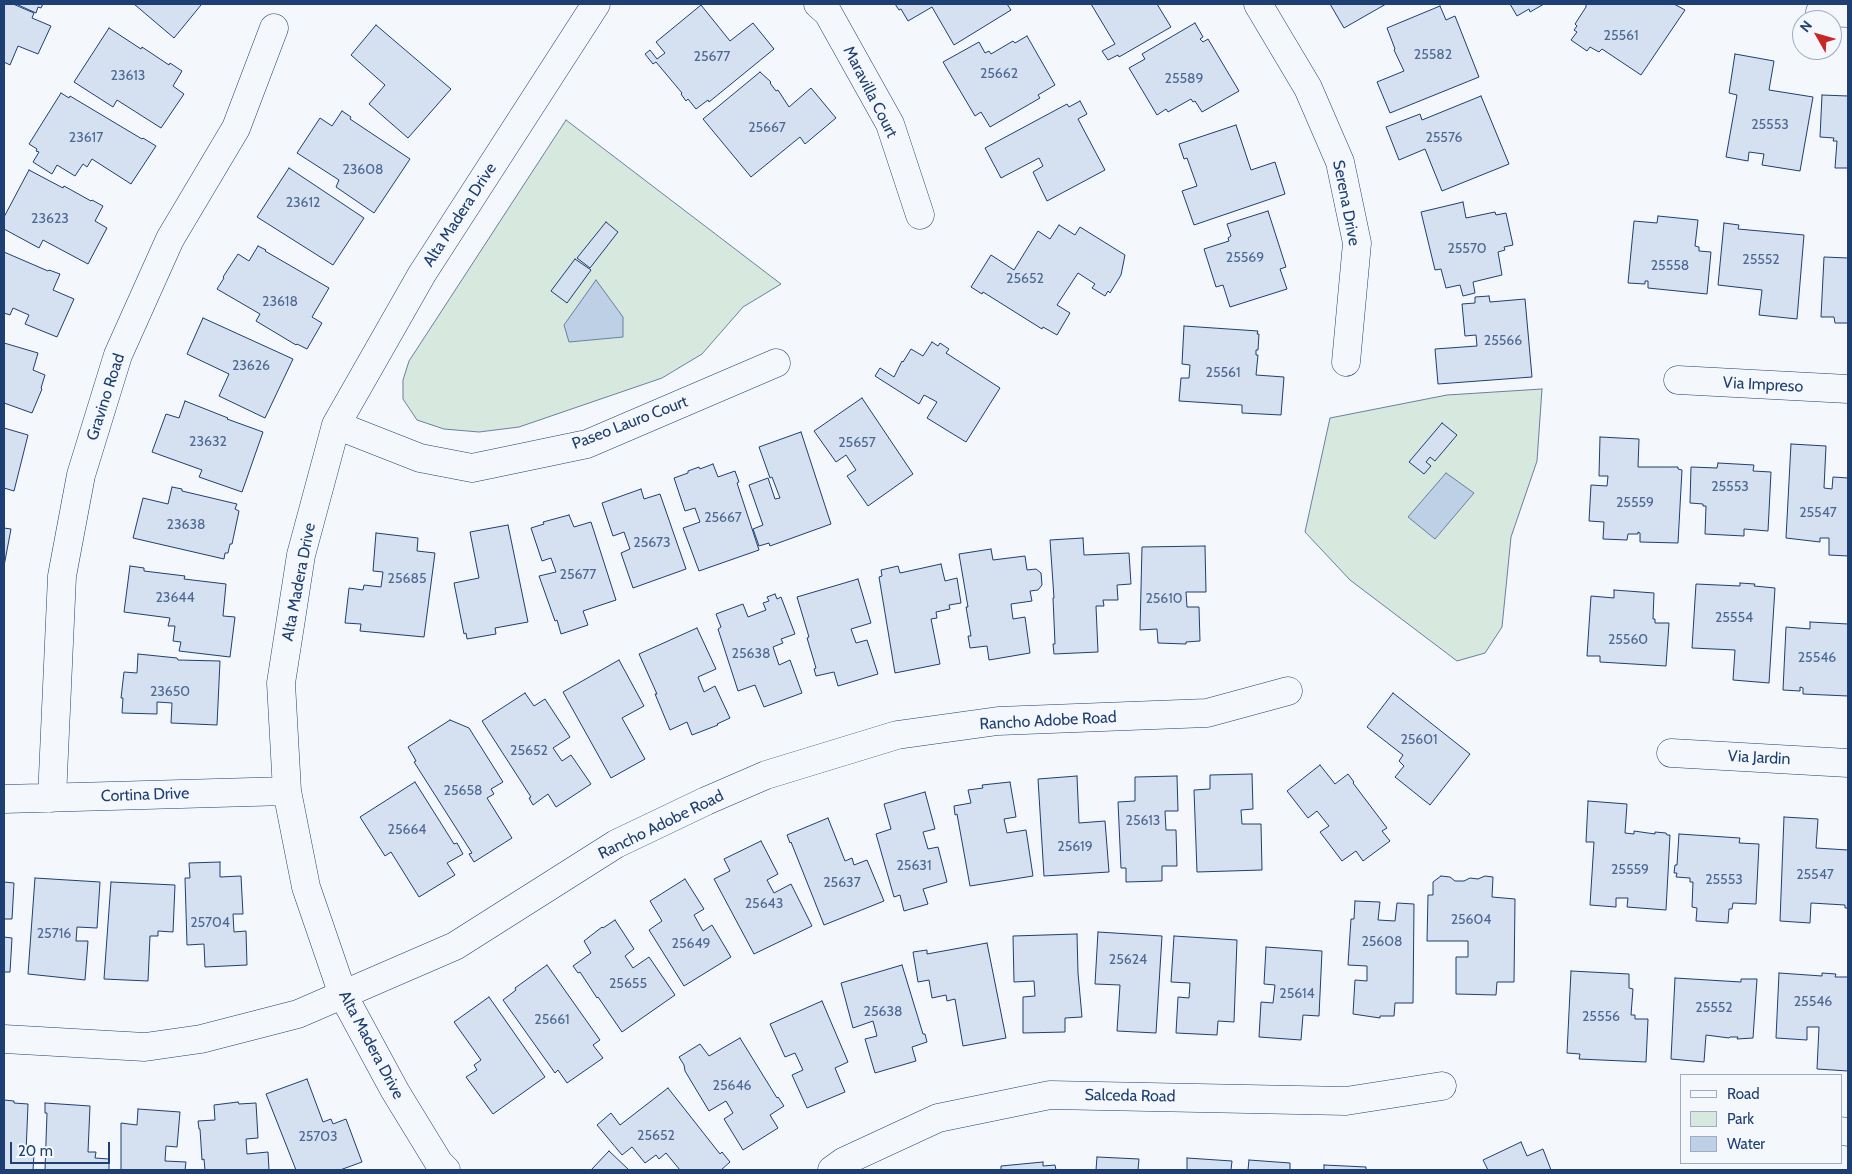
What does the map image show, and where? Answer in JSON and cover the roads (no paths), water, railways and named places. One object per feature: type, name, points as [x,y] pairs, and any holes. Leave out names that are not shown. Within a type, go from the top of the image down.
[{"type":"street","name":"Alta Madera Drive","points":[[446,1170],[439,1163],[395,1091],[343,995],[306,887],[287,791],[281,683],[301,555],[336,425],[422,274],[596,4]]},
{"type":"street","name":"Maravilla Court","points":[[818,4],[828,13],[890,124],[920,216]]},
{"type":"street","name":"Serena Drive","points":[[1258,4],[1308,88],[1340,162],[1357,243],[1346,362]]},
{"type":"street","name":"Gravino Road","points":[[52,798],[62,576],[81,475],[118,355],[170,239],[236,128],[274,28]]},
{"type":"street","name":"Paseo Lauro Court","points":[[336,425],[420,458],[472,468],[587,444],[776,363]]},
{"type":"street","name":"Via Impreso","points":[[1678,380],[1848,389]]},
{"type":"street","name":"Rancho Adobe Road","points":[[4,1039],[145,1047],[201,1039],[289,1016],[343,995],[455,946],[616,844],[706,801],[766,776],[896,735],[998,721],[1207,713],[1288,691]]},
{"type":"street","name":"Via Jardin","points":[[1671,753],[1848,763]]},
{"type":"street","name":"Cortina Drive","points":[[4,798],[287,791]]},
{"type":"street","name":"Salceda Road","points":[[832,1170],[844,1162],[938,1118],[1050,1095],[1346,1101],[1442,1086]]},
{"type":"water","points":[[596,280],[623,317],[623,337],[569,342],[564,325]]},
{"type":"water","points":[[1446,473],[1474,493],[1435,539],[1408,517]]}]
